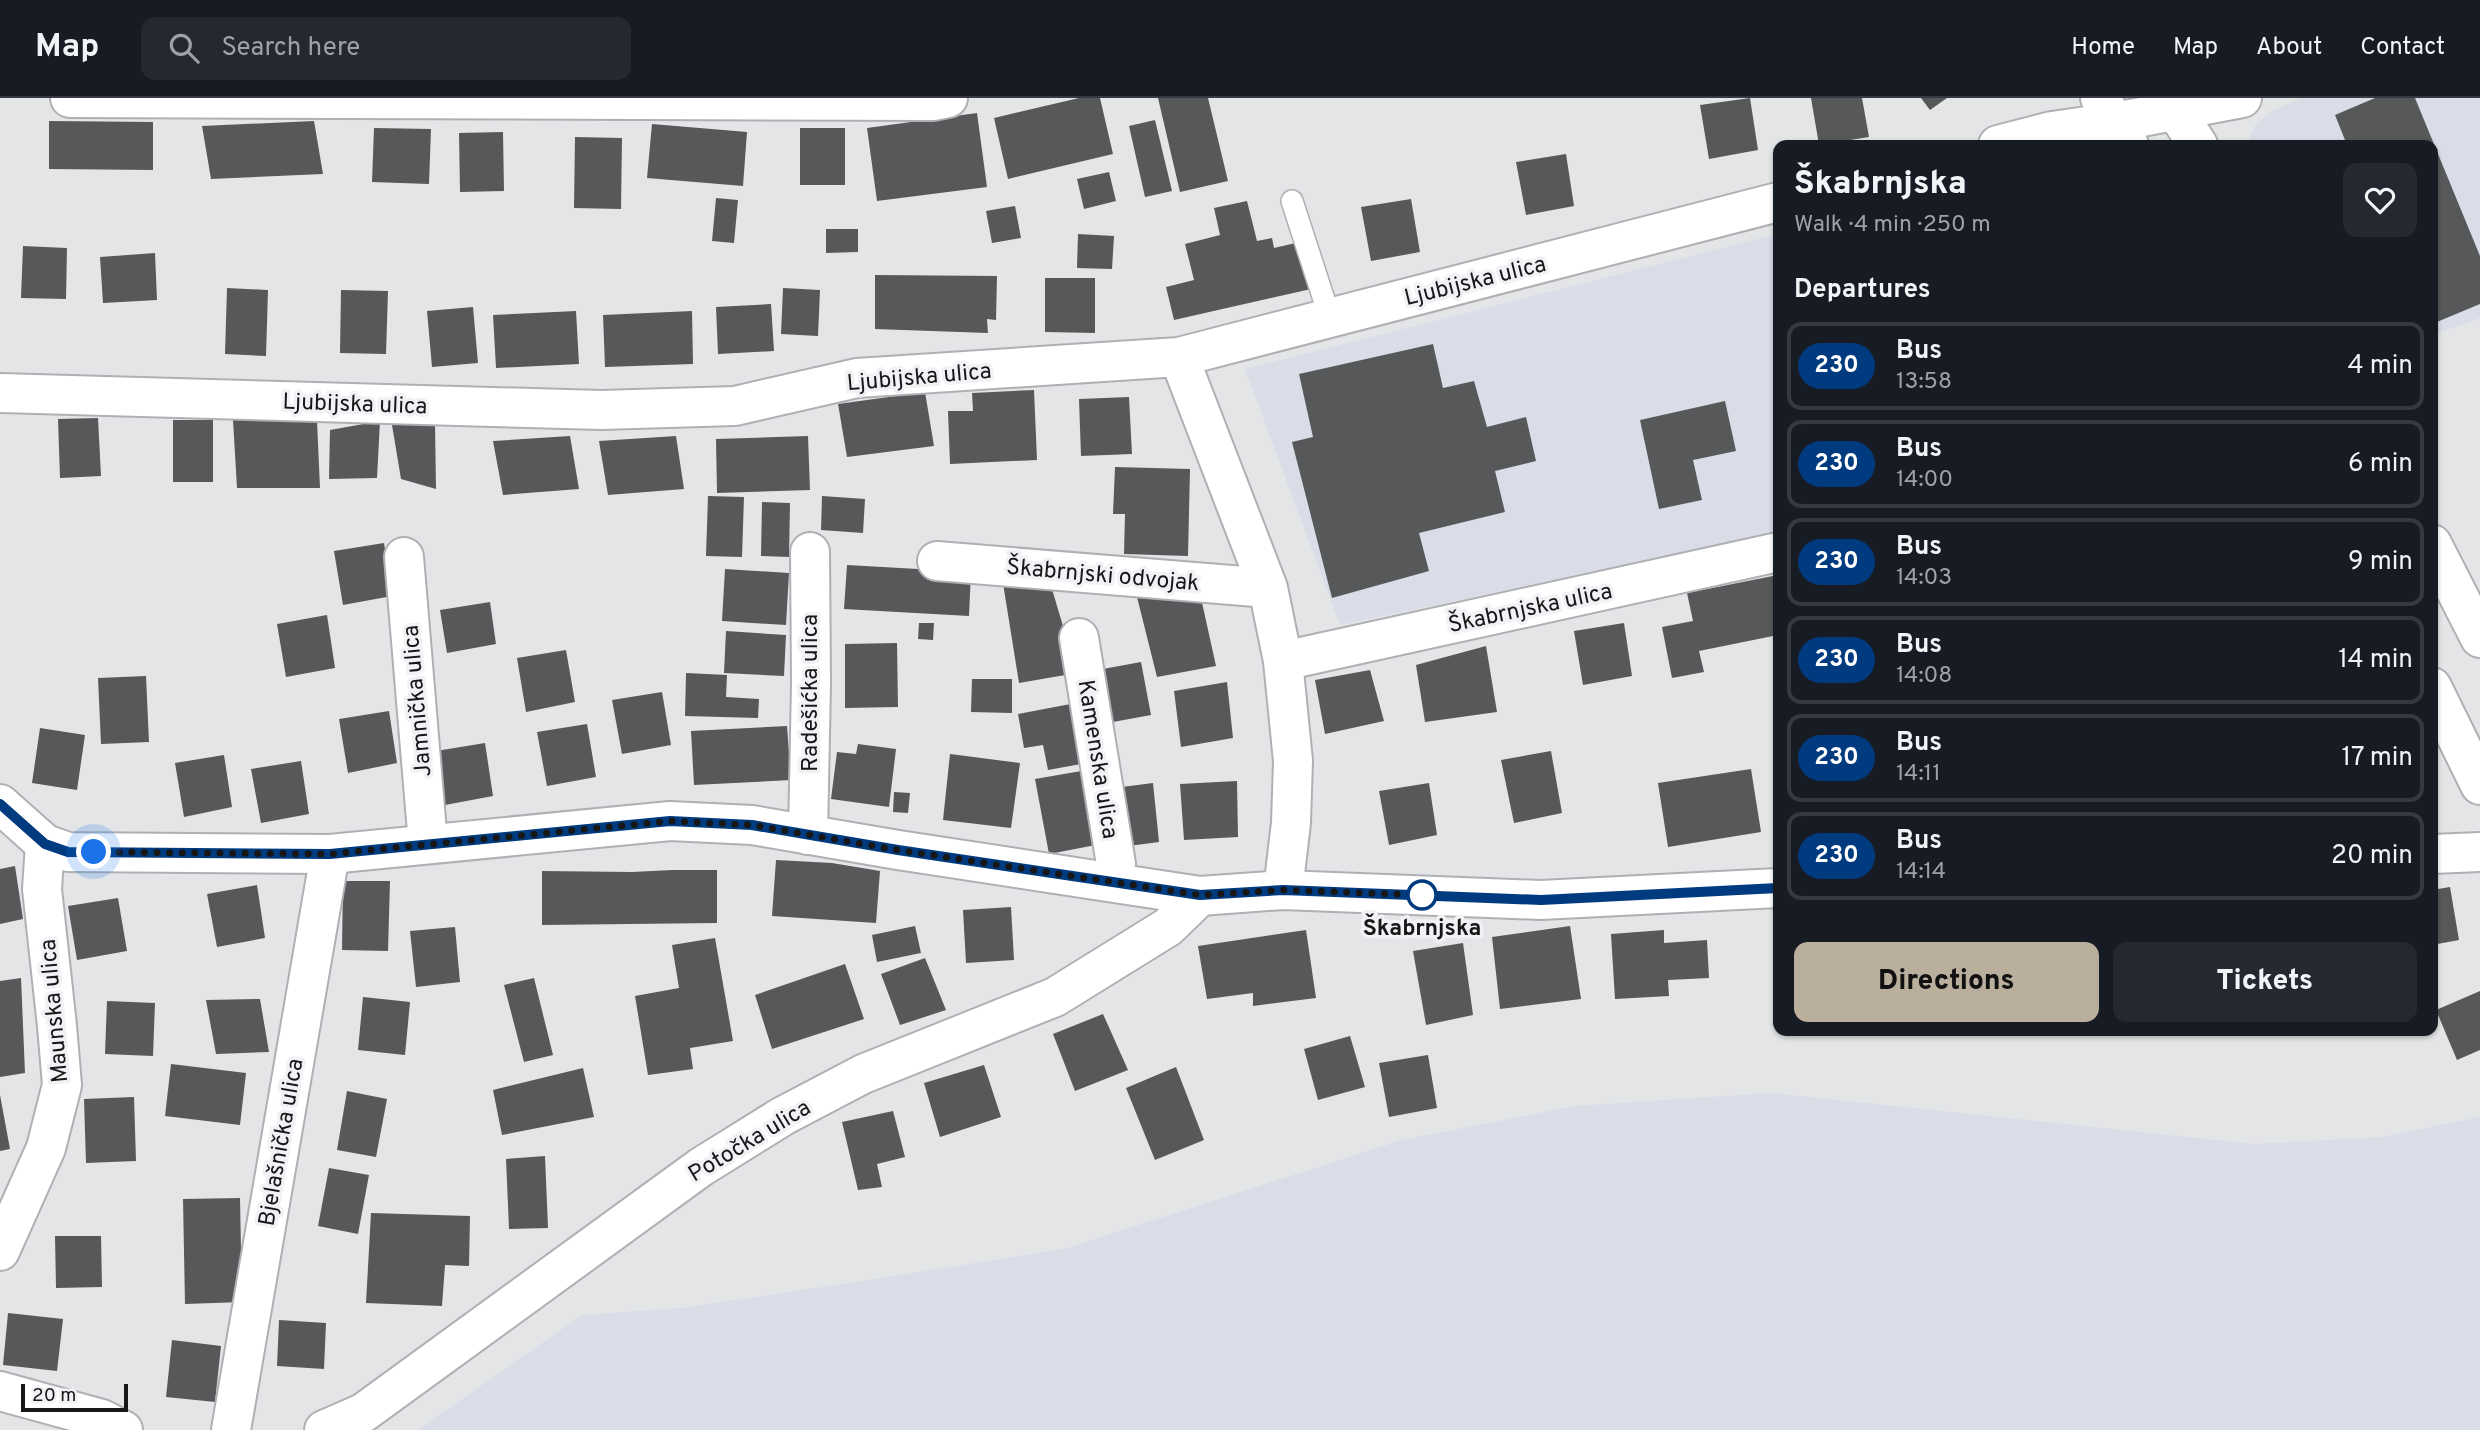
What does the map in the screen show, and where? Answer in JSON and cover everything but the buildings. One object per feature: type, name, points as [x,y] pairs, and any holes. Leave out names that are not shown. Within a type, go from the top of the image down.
[{"type":"street","points":[[69,98],[933,101],[948,98]]},
{"type":"street","points":[[2017,140],[2052,131],[2115,122],[2172,105],[2242,98]]},
{"type":"street","points":[[2172,105],[2195,140]]},
{"type":"street","name":"Ljubijska ulica","points":[[0,393],[601,410],[735,406],[857,378],[1179,357],[1773,203]]},
{"type":"street","points":[[1179,357],[1268,588],[1283,661],[1293,761],[1291,823],[1283,890]]},
{"type":"street","name":"Radešićka ulica","points":[[808,835],[810,552]]},
{"type":"street","name":"Škabrnjska ulica","points":[[1283,661],[1773,553]]},
{"type":"street","points":[[2438,556],[2480,638]]},
{"type":"street","name":"Jamnička ulica","points":[[404,557],[428,845]]},
{"type":"street","name":"Škabrnjski odvojak","points":[[937,561],[1268,588]]},
{"type":"street","name":"Kamenska ulica","points":[[1079,638],[1116,864],[1112,881]]},
{"type":"street","points":[[2438,699],[2480,785]]},
{"type":"street","points":[[0,804],[45,844],[68,852],[330,854],[670,821],[752,825],[1200,895],[1283,890],[1541,900],[1773,888]]},
{"type":"street","name":"Maunska ulica","points":[[0,1251],[46,1148],[62,1085],[41,889],[45,844]]},
{"type":"street","points":[[2438,854],[2480,852]]},
{"type":"street","name":"Bjelašnička ulica","points":[[231,1430],[330,854]]},
{"type":"street","name":"Potočka ulica","points":[[324,1430],[363,1413],[701,1167],[748,1138],[863,1074],[1055,997],[1168,927],[1200,895]]},
{"type":"street","points":[[0,1391],[102,1419],[123,1430]]},
{"type":"lane","points":[[1292,201],[1330,318]]},
{"type":"shaded area","points":[[2302,98],[2480,98],[2480,318],[2438,333],[2438,140],[2248,140],[2256,124],[2272,111]]},
{"type":"shaded area","points":[[1773,235],[1773,534],[1340,625],[1245,369]]},
{"type":"shaded area","points":[[1771,1093],[2254,1144],[2382,1137],[2480,1117],[2480,1430],[418,1430],[582,1315],[681,1308],[1067,1248],[1402,1140],[1575,1106]]},
{"type":"bus line","name":"230","points":[[0,804],[45,844],[68,852],[330,854],[670,821],[752,825],[898,850],[1200,895],[1283,890],[1541,900],[1773,888]]},
{"type":"place","name":"Škabrnjska","points":[[1422,895]]},
{"type":"route","points":[[94,852],[330,854],[670,821],[752,825],[898,850],[1200,895],[1283,890],[1422,895]]}]
